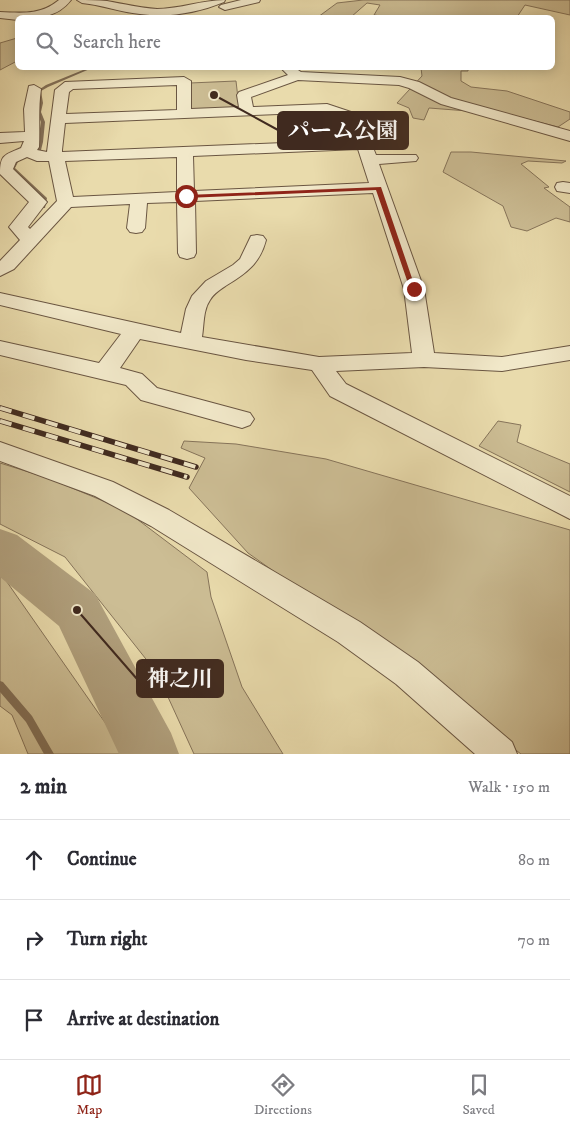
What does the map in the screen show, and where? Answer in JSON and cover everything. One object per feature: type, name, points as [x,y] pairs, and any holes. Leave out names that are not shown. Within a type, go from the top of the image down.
[{"type":"street","points":[[40,15],[46,14],[66,0]]},
{"type":"street","points":[[82,0],[102,1],[138,11],[170,12],[221,3],[255,0]]},
{"type":"street","points":[[221,3],[229,15]]},
{"type":"street","points":[[0,15],[15,16]]},
{"type":"street","points":[[247,111],[244,95],[293,72],[400,81],[414,84],[446,101],[570,136]]},
{"type":"street","points":[[66,202],[54,150],[62,90],[70,85],[185,74],[184,114]]},
{"type":"street","points":[[32,149],[33,122],[31,109],[34,89]]},
{"type":"street","points":[[59,119],[327,108],[355,118],[414,289],[424,360]]},
{"type":"street","points":[[211,113],[212,151]]},
{"type":"street","points":[[0,138],[56,157],[364,144]]},
{"type":"street","points":[[30,240],[18,227],[38,202],[5,170],[9,159],[32,149]]},
{"type":"street","points":[[185,152],[187,253]]},
{"type":"street","points":[[369,160],[410,158]]},
{"type":"street","points":[[0,270],[66,202],[379,188]]},
{"type":"street","points":[[136,228],[139,199]]},
{"type":"street","points":[[190,342],[199,300],[208,290],[242,268],[255,252],[257,240]]},
{"type":"street","points":[[0,299],[135,331],[246,354],[319,364],[424,360],[502,364],[570,353]]},
{"type":"street","points":[[105,372],[135,331]]},
{"type":"street","points":[[0,348],[134,379],[149,394],[242,419]]},
{"type":"street","points":[[319,364],[338,390],[570,508]]},
{"type":"street","points":[[0,451],[104,489],[169,522],[349,632],[407,673],[500,754]]},
{"type":"shaded area","points":[[363,0],[570,0],[570,15],[525,5],[518,15],[374,15],[380,5],[367,3],[353,15],[321,15],[337,3]]},
{"type":"shaded area","points":[[15,39],[15,62],[0,70],[0,43]]},
{"type":"shaded area","points":[[421,70],[468,70],[461,71],[461,81],[471,87],[507,91],[570,112],[570,119],[558,127],[507,114],[429,108],[424,120],[413,118],[409,108],[397,103],[422,76]]},
{"type":"shaded area","points":[[236,81],[239,107],[191,109],[190,83]]},
{"type":"shaded area","points":[[451,152],[471,152],[566,161],[562,163],[528,161],[521,164],[549,187],[544,188],[570,207],[570,222],[556,218],[527,231],[511,227],[503,206],[443,172]]},
{"type":"shaded area","points":[[498,421],[521,425],[517,442],[570,464],[570,492],[479,446]]},
{"type":"shaded area","points":[[184,441],[236,444],[326,459],[570,530],[570,754],[521,754],[379,646],[248,553],[189,488],[205,458],[181,448]]},
{"type":"shaded area","points":[[0,463],[48,478],[125,510],[207,572],[211,597],[242,687],[283,754],[194,754],[157,673],[65,557],[0,524]]},
{"type":"shaded area","points":[[0,572],[127,754],[28,754],[12,715],[0,706]]},
{"type":"waterway","points":[[31,154],[39,149],[41,139],[43,122],[39,112],[41,103],[39,91],[85,70]]},
{"type":"waterway","points":[[16,162],[13,168],[45,198],[43,207]]},
{"type":"waterway","points":[[0,549],[77,610],[150,754]]},
{"type":"waterway","points":[[0,685],[29,719],[49,754]]},
{"type":"railway","points":[[0,408],[196,467]]},
{"type":"railway","points":[[0,421],[187,477]]},
{"type":"place","name":"パーム公園","points":[[214,95]]},
{"type":"place","name":"神之川","points":[[77,610]]},
{"type":"route","points":[[186,196],[379,188],[414,289]]}]
